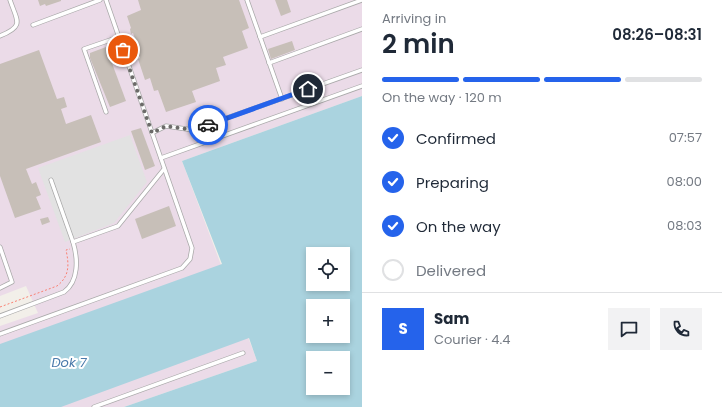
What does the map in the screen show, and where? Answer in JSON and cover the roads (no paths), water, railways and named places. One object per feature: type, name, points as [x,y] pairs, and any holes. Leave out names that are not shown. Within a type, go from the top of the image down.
[{"type":"lane","points":[[0,36],[12,31],[17,26],[10,0]]},
{"type":"lane","points":[[33,25],[100,0]]},
{"type":"lane","points":[[0,334],[182,268],[190,259],[192,248],[106,0]]},
{"type":"lane","points":[[247,0],[282,99]]},
{"type":"lane","points":[[260,37],[362,0]]},
{"type":"lane","points":[[269,63],[362,29]]},
{"type":"lane","points":[[106,112],[84,49],[119,37]]},
{"type":"lane","points":[[152,133],[166,126],[193,130],[362,70]]},
{"type":"lane","points":[[161,158],[362,86]]},
{"type":"lane","points":[[73,242],[118,226],[164,169]]},
{"type":"lane","points":[[0,316],[64,292],[68,289],[74,278],[76,272],[73,242],[51,180]]},
{"type":"lane","points":[[0,247],[12,282],[0,288]]},
{"type":"lane","points":[[94,407],[243,353]]},
{"type":"water","name":"Dok 7","points":[[362,96],[362,407],[124,407],[257,361],[249,338],[61,407],[0,407],[0,344],[222,264],[182,161]]}]
